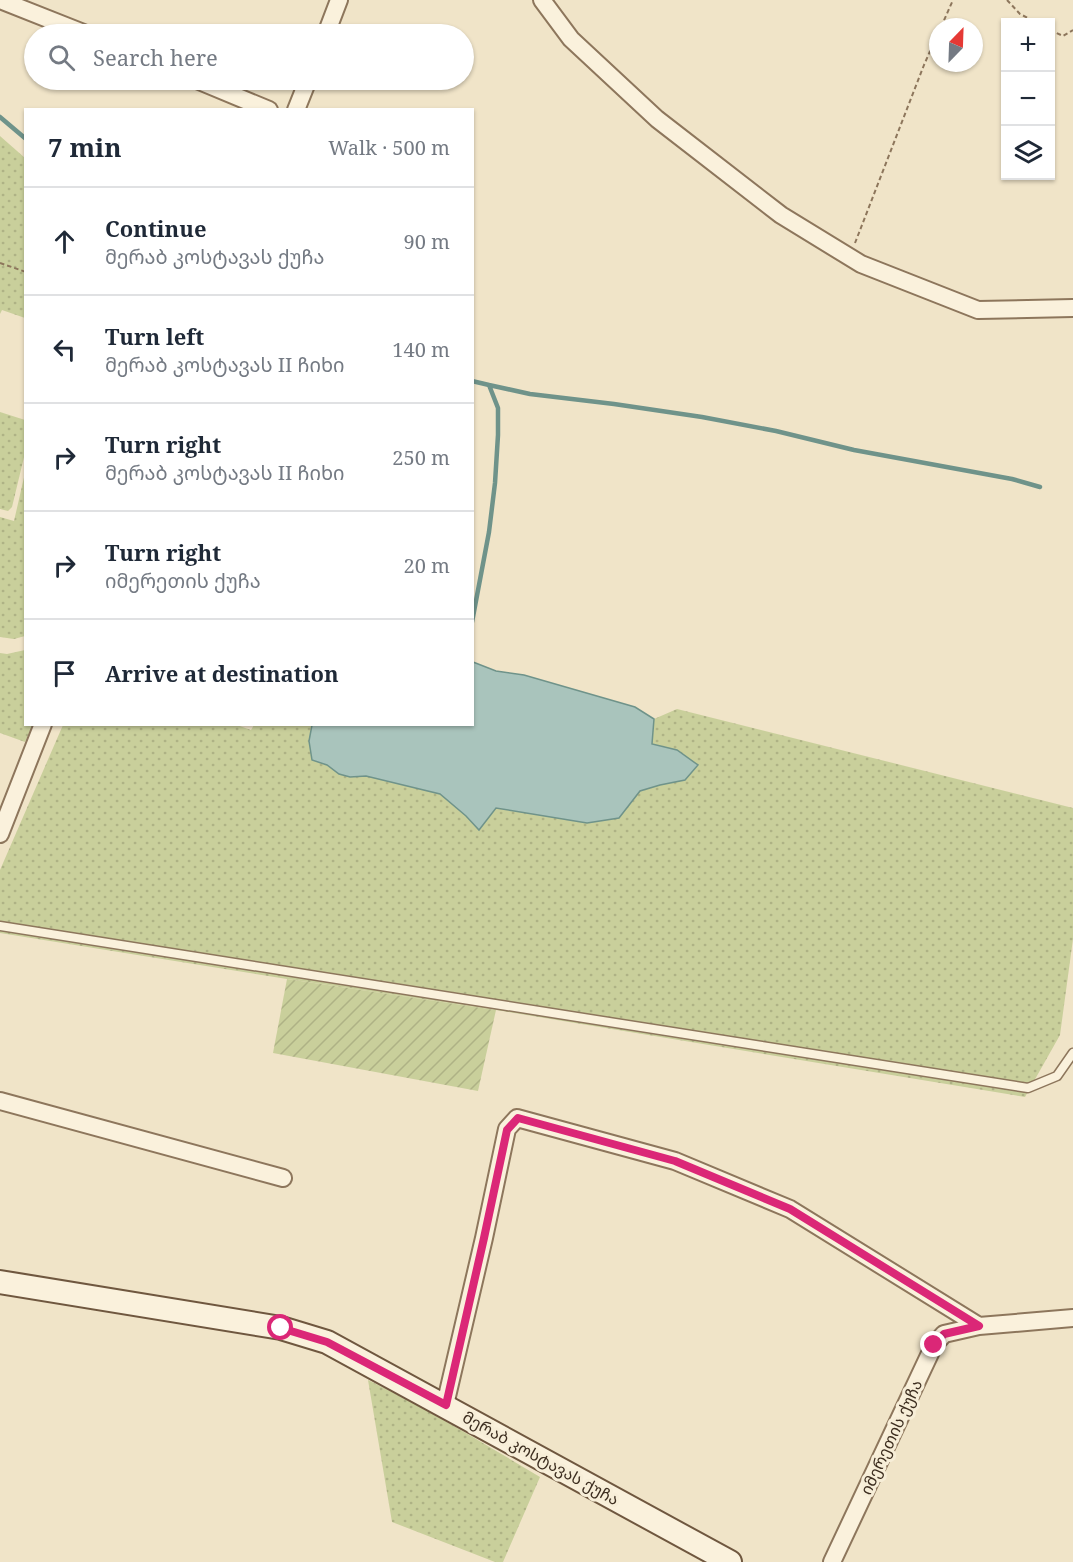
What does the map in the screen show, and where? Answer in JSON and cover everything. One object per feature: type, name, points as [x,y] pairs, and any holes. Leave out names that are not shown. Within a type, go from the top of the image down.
[{"type":"main road","name":"მერაბ კოსტავას ქუჩა","points":[[0,1282],[281,1328],[327,1342],[446,1405],[718,1559]]},
{"type":"street","points":[[0,0],[61,24]]},
{"type":"street","points":[[330,24],[339,0]]},
{"type":"street","points":[[542,0],[571,39],[657,118],[781,214],[861,264],[978,310],[1073,308]]},
{"type":"street","points":[[221,90],[264,108]]},
{"type":"street","points":[[297,108],[304,90]]},
{"type":"street","points":[[0,834],[42,726]]},
{"type":"street","points":[[0,1101],[283,1178]]},
{"type":"street","points":[[446,1405],[507,1130],[518,1118],[675,1161],[790,1209],[979,1326]]},
{"type":"street","name":"იმერეთის ქუჩა","points":[[831,1562],[934,1345],[944,1334],[979,1326],[1073,1318]]},
{"type":"lane","points":[[0,926],[1028,1088],[1057,1076],[1073,1053]]},
{"type":"path","points":[[944,18],[953,0]]},
{"type":"path","points":[[1007,0],[1020,14],[1028,18]]},
{"type":"path","points":[[1055,32],[1064,36],[1073,30]]},
{"type":"path","points":[[849,257],[929,54]]},
{"type":"path","points":[[0,263],[24,271]]},
{"type":"green space","points":[[0,136],[24,157],[24,318],[2,310],[0,314]]},
{"type":"green space","points":[[0,412],[24,420],[24,457],[12,507],[8,511],[0,509]]},
{"type":"green space","points":[[24,477],[24,636],[14,639],[0,637],[0,517],[14,521]]},
{"type":"green space","points":[[24,650],[24,726],[33,726],[25,742],[0,733],[0,653]]},
{"type":"green space","points":[[677,709],[1073,808],[1073,939],[1060,1035],[1025,1097],[496,1010],[0,933],[0,870],[63,726],[240,726],[251,730],[253,726],[312,726],[309,741],[312,760],[350,777],[366,776],[440,794],[479,830],[496,808],[587,823],[618,818],[640,791],[685,780],[698,765],[677,750],[652,744],[654,719]]},
{"type":"green space","points":[[287,979],[496,1010],[478,1091],[273,1053]]},
{"type":"green space","points":[[368,1380],[433,1414],[540,1477],[503,1562],[495,1562],[392,1522]]},
{"type":"water","points":[[474,662],[496,671],[524,675],[635,707],[654,719],[652,744],[677,750],[698,765],[685,780],[640,791],[619,818],[587,823],[496,808],[479,830],[440,794],[366,776],[350,777],[312,760],[309,741],[312,726],[474,726]]},
{"type":"waterway","points":[[0,117],[24,137]]},
{"type":"waterway","points":[[474,381],[489,385],[498,408],[495,483],[489,532],[474,611]]},
{"type":"waterway","points":[[489,385],[530,394],[702,417],[776,431],[854,450],[1012,479],[1040,487]]},
{"type":"route","points":[[281,1328],[327,1342],[446,1405],[507,1130],[518,1118],[675,1161],[790,1209],[979,1326],[944,1334],[934,1345]]}]
